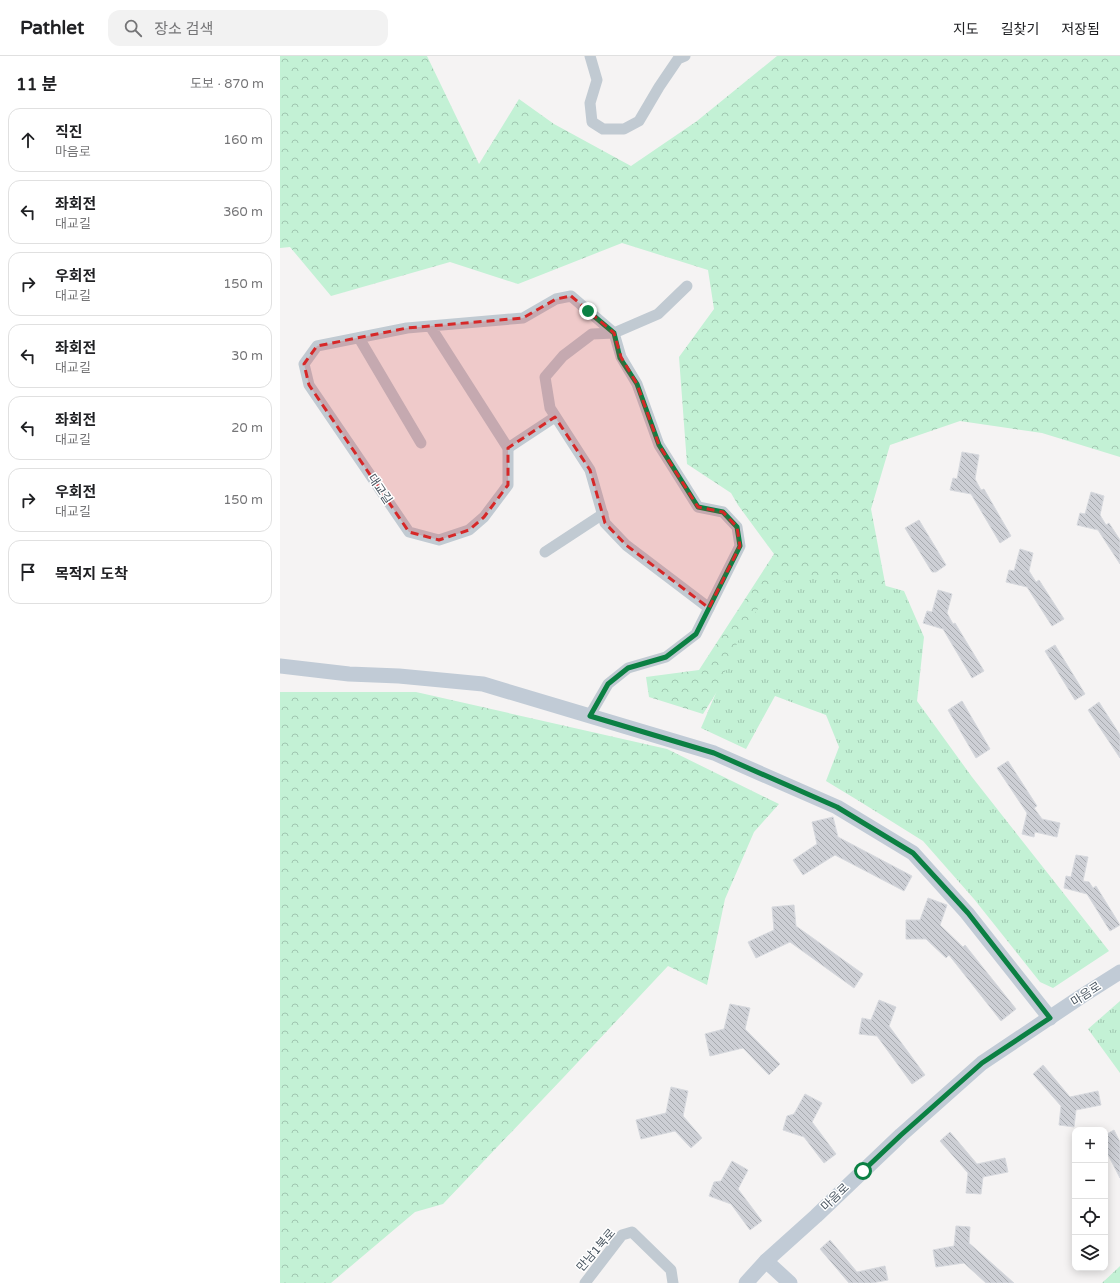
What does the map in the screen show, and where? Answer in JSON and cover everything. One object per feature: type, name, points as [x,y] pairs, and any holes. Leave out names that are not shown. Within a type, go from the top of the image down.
[{"type":"street","points":[[590,56],[598,80],[590,104],[592,122],[604,129],[624,129],[639,121],[659,87],[678,60],[684,56]]},
{"type":"street","points":[[687,286],[658,314],[614,333],[592,334],[563,356],[545,377],[550,408],[590,470],[605,523],[626,545],[709,608]]},
{"type":"street","name":"대교길","points":[[508,448],[508,486],[484,517],[468,530],[439,540],[409,532],[309,385],[304,364],[317,346],[407,328],[523,318],[556,299],[571,296],[614,333]]},
{"type":"street","points":[[430,326],[508,448],[555,417]]},
{"type":"street","points":[[590,716],[608,684],[628,668],[666,657],[696,634],[740,546],[737,527],[723,512],[698,507],[659,445],[637,384],[620,358],[614,333]]},
{"type":"street","points":[[359,338],[421,443]]},
{"type":"street","points":[[545,552],[603,514]]},
{"type":"street","points":[[280,666],[349,674],[399,676],[483,684],[714,753],[837,807],[913,853],[968,913],[1050,1018]]},
{"type":"street","name":"마음로","points":[[746,1283],[766,1261],[816,1216],[901,1135],[982,1063],[1120,972]]},
{"type":"street","name":"만남1북로","points":[[585,1283],[622,1236],[632,1232],[671,1270],[673,1283]]},
{"type":"street","points":[[766,1261],[790,1283]]},
{"type":"highlighted area","points":[[571,296],[614,333],[621,357],[637,384],[659,445],[698,507],[723,512],[737,527],[740,546],[709,608],[626,545],[605,523],[590,470],[555,417],[508,448],[508,485],[484,517],[469,530],[439,540],[409,532],[309,385],[304,364],[317,346],[407,328],[523,318],[556,299]]},
{"type":"green space","points":[[280,56],[427,56],[479,164],[519,99],[554,124],[631,166],[697,121],[777,56],[1120,56],[1120,457],[1042,433],[960,421],[890,445],[871,509],[889,604],[766,613],[703,714],[649,697],[646,677],[699,670],[774,554],[731,493],[687,464],[679,357],[714,309],[708,270],[622,243],[518,284],[450,262],[331,296],[290,247],[280,248]]},
{"type":"green space","points":[[814,575],[854,577],[904,591],[924,637],[917,701],[972,777],[1109,951],[1053,988],[1040,982],[974,899],[923,841],[826,781],[839,747],[826,715],[775,696],[746,749],[701,728],[744,627],[779,582]]},
{"type":"green space","points":[[280,692],[416,692],[667,749],[779,804],[754,832],[725,899],[707,985],[668,966],[443,1204],[415,1212],[331,1283],[280,1283]]},
{"type":"green space","points":[[1120,1001],[1120,1073],[1088,1029]]},
{"type":"green space","points":[[1120,1266],[1120,1283],[1102,1283],[1119,1267]]},
{"type":"building","points":[[962,452],[979,455],[975,479],[981,490],[984,489],[1011,536],[1000,543],[971,494],[950,490],[953,478],[957,479]]},
{"type":"building","points":[[1091,492],[1104,496],[1100,515],[1106,525],[1109,523],[1120,540],[1120,564],[1098,530],[1077,525],[1080,513],[1085,514]]},
{"type":"building","points":[[919,520],[946,565],[936,572],[932,572],[905,528]]},
{"type":"building","points":[[1020,549],[1033,553],[1029,571],[1036,582],[1039,580],[1064,619],[1052,626],[1027,587],[1006,582],[1009,570],[1014,571]]},
{"type":"building","points":[[938,590],[952,594],[947,613],[953,624],[955,623],[984,671],[972,678],[943,629],[923,623],[927,611],[932,612]]},
{"type":"building","points":[[1055,645],[1085,694],[1075,700],[1045,651]]},
{"type":"building","points":[[962,701],[990,749],[976,758],[948,710]]},
{"type":"building","points":[[1099,702],[1120,735],[1120,758],[1088,710]]},
{"type":"building","points":[[1008,761],[1037,806],[1034,808],[1042,819],[1060,823],[1057,837],[1035,832],[1034,837],[1022,834],[1027,813],[997,768]]},
{"type":"building","points":[[833,817],[838,837],[912,876],[904,891],[835,855],[803,875],[793,860],[817,844],[812,822]]},
{"type":"building","points":[[1076,855],[1088,857],[1083,881],[1089,882],[1093,888],[1096,886],[1120,925],[1110,931],[1087,894],[1064,888],[1066,876],[1071,877]]},
{"type":"building","points":[[928,898],[947,905],[940,925],[963,947],[965,945],[1016,1009],[1001,1021],[949,955],[946,958],[926,939],[906,939],[906,920],[920,920]]},
{"type":"building","points":[[794,905],[796,926],[863,974],[854,988],[790,942],[756,958],[748,942],[774,930],[772,907]]},
{"type":"building","points":[[879,1000],[896,1007],[889,1026],[925,1075],[912,1084],[877,1036],[859,1034],[862,1018],[871,1020]]},
{"type":"building","points":[[730,1004],[750,1008],[745,1029],[780,1064],[769,1075],[743,1048],[710,1056],[705,1034],[724,1029]]},
{"type":"building","points":[[1043,1065],[1070,1097],[1098,1091],[1101,1105],[1076,1110],[1074,1127],[1059,1125],[1061,1106],[1033,1074]]},
{"type":"building","points":[[671,1087],[688,1091],[683,1116],[702,1138],[691,1148],[675,1131],[641,1139],[636,1120],[666,1113]]},
{"type":"building","points":[[805,1094],[822,1103],[812,1122],[836,1154],[824,1163],[804,1137],[783,1130],[787,1116],[794,1114]]},
{"type":"building","points":[[1114,1130],[1120,1142],[1120,1178],[1108,1155],[1108,1133]]},
{"type":"building","points":[[950,1132],[977,1164],[1005,1158],[1008,1172],[983,1177],[981,1194],[966,1193],[968,1173],[940,1141]]},
{"type":"building","points":[[732,1161],[748,1170],[738,1189],[762,1221],[750,1230],[731,1204],[709,1196],[714,1182],[721,1181]]},
{"type":"building","points":[[956,1226],[970,1227],[969,1243],[1014,1283],[986,1283],[964,1263],[936,1267],[933,1250],[954,1246]]},
{"type":"building","points":[[830,1240],[857,1272],[885,1266],[888,1280],[872,1283],[849,1283],[820,1249]]},
{"type":"route","points":[[588,311],[614,333],[620,358],[637,384],[659,445],[698,507],[723,512],[737,527],[740,546],[696,634],[666,657],[628,668],[608,684],[590,716],[714,753],[837,807],[913,853],[968,913],[1050,1018],[982,1063],[863,1171]]}]
